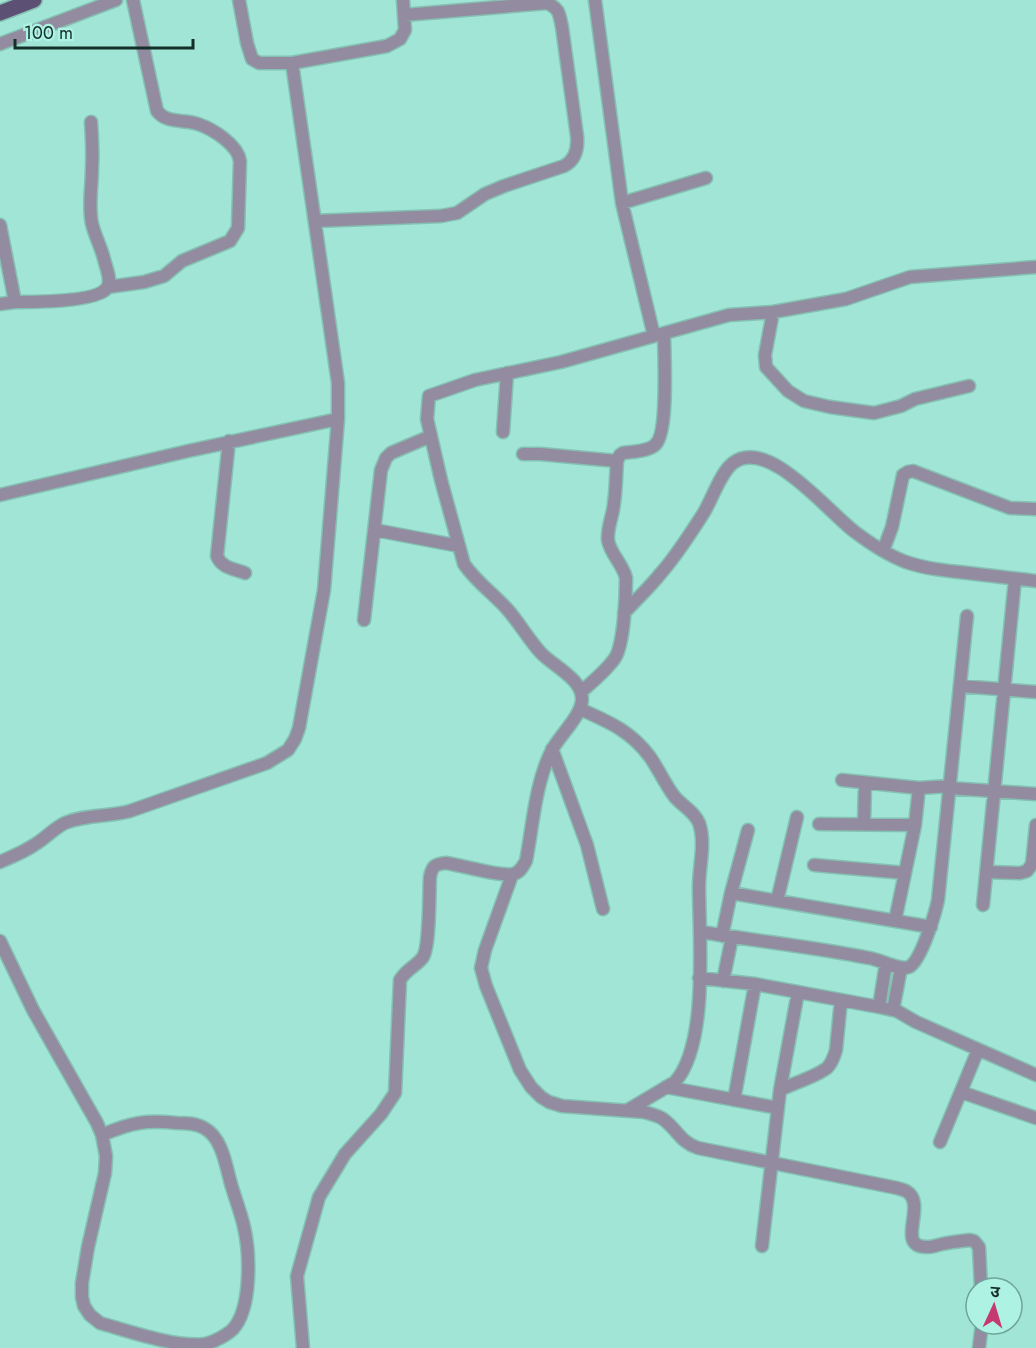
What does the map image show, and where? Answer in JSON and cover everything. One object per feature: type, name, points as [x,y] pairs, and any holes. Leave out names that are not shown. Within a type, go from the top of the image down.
[{"type":"main road","points":[[0,13],[34,0]]},
{"type":"street","points":[[0,44],[116,0]]},
{"type":"street","points":[[0,304],[46,302],[84,297],[103,292],[108,287],[144,282],[164,276],[182,261],[230,241],[238,228],[239,153],[228,141],[198,124],[172,121],[161,117],[133,0]]},
{"type":"street","points":[[239,0],[247,44],[252,59],[259,63],[292,63],[387,45],[400,39],[405,30],[403,0]]},
{"type":"street","points":[[581,692],[614,660],[618,652],[626,578],[608,539],[614,506],[617,461],[623,453],[651,448],[659,441],[666,385],[659,334],[622,203],[595,0]]},
{"type":"street","points":[[315,221],[441,216],[457,213],[485,194],[571,163],[578,147],[562,27],[555,7],[546,3],[404,15]]},
{"type":"street","points":[[0,862],[31,848],[68,822],[130,811],[267,763],[288,750],[295,739],[299,728],[324,590],[338,419],[338,383],[292,63]]},
{"type":"street","points":[[91,122],[92,222],[105,261],[109,278],[108,287]]},
{"type":"street","points":[[622,203],[706,178]]},
{"type":"street","points":[[0,225],[15,302]]},
{"type":"street","points":[[980,1276],[979,1247],[974,1241],[930,1247],[916,1244],[913,1240],[912,1227],[915,1208],[911,1195],[906,1191],[691,1146],[679,1137],[663,1119],[644,1112],[562,1106],[549,1102],[531,1087],[520,1070],[481,968],[485,950],[512,875],[522,868],[526,861],[534,809],[545,765],[552,749],[580,709],[583,698],[573,679],[542,654],[509,611],[470,573],[464,564],[427,419],[429,396],[475,380],[561,362],[729,315],[773,312],[846,299],[910,277],[1031,267]]},
{"type":"street","points":[[773,312],[765,355],[766,367],[788,391],[804,401],[874,413],[901,406],[915,399],[969,386]]},
{"type":"street","points":[[503,432],[507,374]]},
{"type":"street","points":[[0,495],[229,441],[338,419]]},
{"type":"street","points":[[364,620],[383,463],[392,453],[431,435]]},
{"type":"street","points":[[229,441],[217,556],[223,565],[245,573]]},
{"type":"street","points":[[523,454],[617,461]]},
{"type":"street","points":[[624,613],[662,573],[678,551],[705,511],[724,474],[733,463],[745,458],[760,458],[782,468],[847,526],[883,551],[907,562],[939,570],[1036,581]]},
{"type":"street","points":[[883,551],[892,526],[903,475],[908,472],[913,471],[1010,508],[1036,509]]},
{"type":"street","points":[[375,530],[459,546]]},
{"type":"street","points":[[983,905],[1015,579]]},
{"type":"street","points":[[701,932],[869,957],[901,968],[912,965],[930,927],[938,900],[967,616]]},
{"type":"street","points":[[960,686],[1036,692]]},
{"type":"street","points":[[580,709],[612,723],[629,734],[651,758],[673,795],[696,818],[701,830],[699,1001],[695,1031],[685,1067],[675,1082],[628,1110]]},
{"type":"street","points":[[552,749],[587,845],[603,909]]},
{"type":"street","points":[[842,780],[919,788],[949,787],[1036,794]]},
{"type":"street","points":[[864,824],[865,783]]},
{"type":"street","points":[[895,921],[915,825],[919,788]]},
{"type":"street","points":[[777,901],[797,817]]},
{"type":"street","points":[[819,824],[915,825]]},
{"type":"street","points":[[987,872],[1020,873],[1028,871],[1032,864],[1036,825]]},
{"type":"street","points":[[723,981],[732,893],[748,830]]},
{"type":"street","points":[[303,1348],[297,1276],[319,1197],[345,1154],[381,1114],[395,1093],[400,980],[404,973],[422,959],[427,948],[429,877],[432,868],[437,864],[446,863],[512,875]]},
{"type":"street","points":[[814,865],[905,873]]},
{"type":"street","points":[[732,893],[930,927]]},
{"type":"street","points":[[0,941],[33,1010],[102,1135],[106,1156],[105,1173],[82,1283],[84,1306],[100,1323],[169,1344],[190,1346],[207,1344],[220,1338],[232,1329],[244,1306],[248,1260],[244,1227],[216,1139],[203,1127],[154,1121],[138,1122],[102,1135]]},
{"type":"street","points":[[879,1007],[886,963]]},
{"type":"street","points":[[895,1011],[901,968]]},
{"type":"street","points":[[699,978],[755,984],[895,1011],[1036,1075]]},
{"type":"street","points":[[734,1100],[755,984]]},
{"type":"street","points":[[762,1246],[780,1090],[798,992]]},
{"type":"street","points":[[780,1090],[827,1068],[831,1063],[836,1050],[841,1000]]},
{"type":"street","points":[[940,1142],[978,1050]]},
{"type":"street","points":[[666,1087],[778,1108]]},
{"type":"street","points":[[961,1092],[1036,1118]]}]
